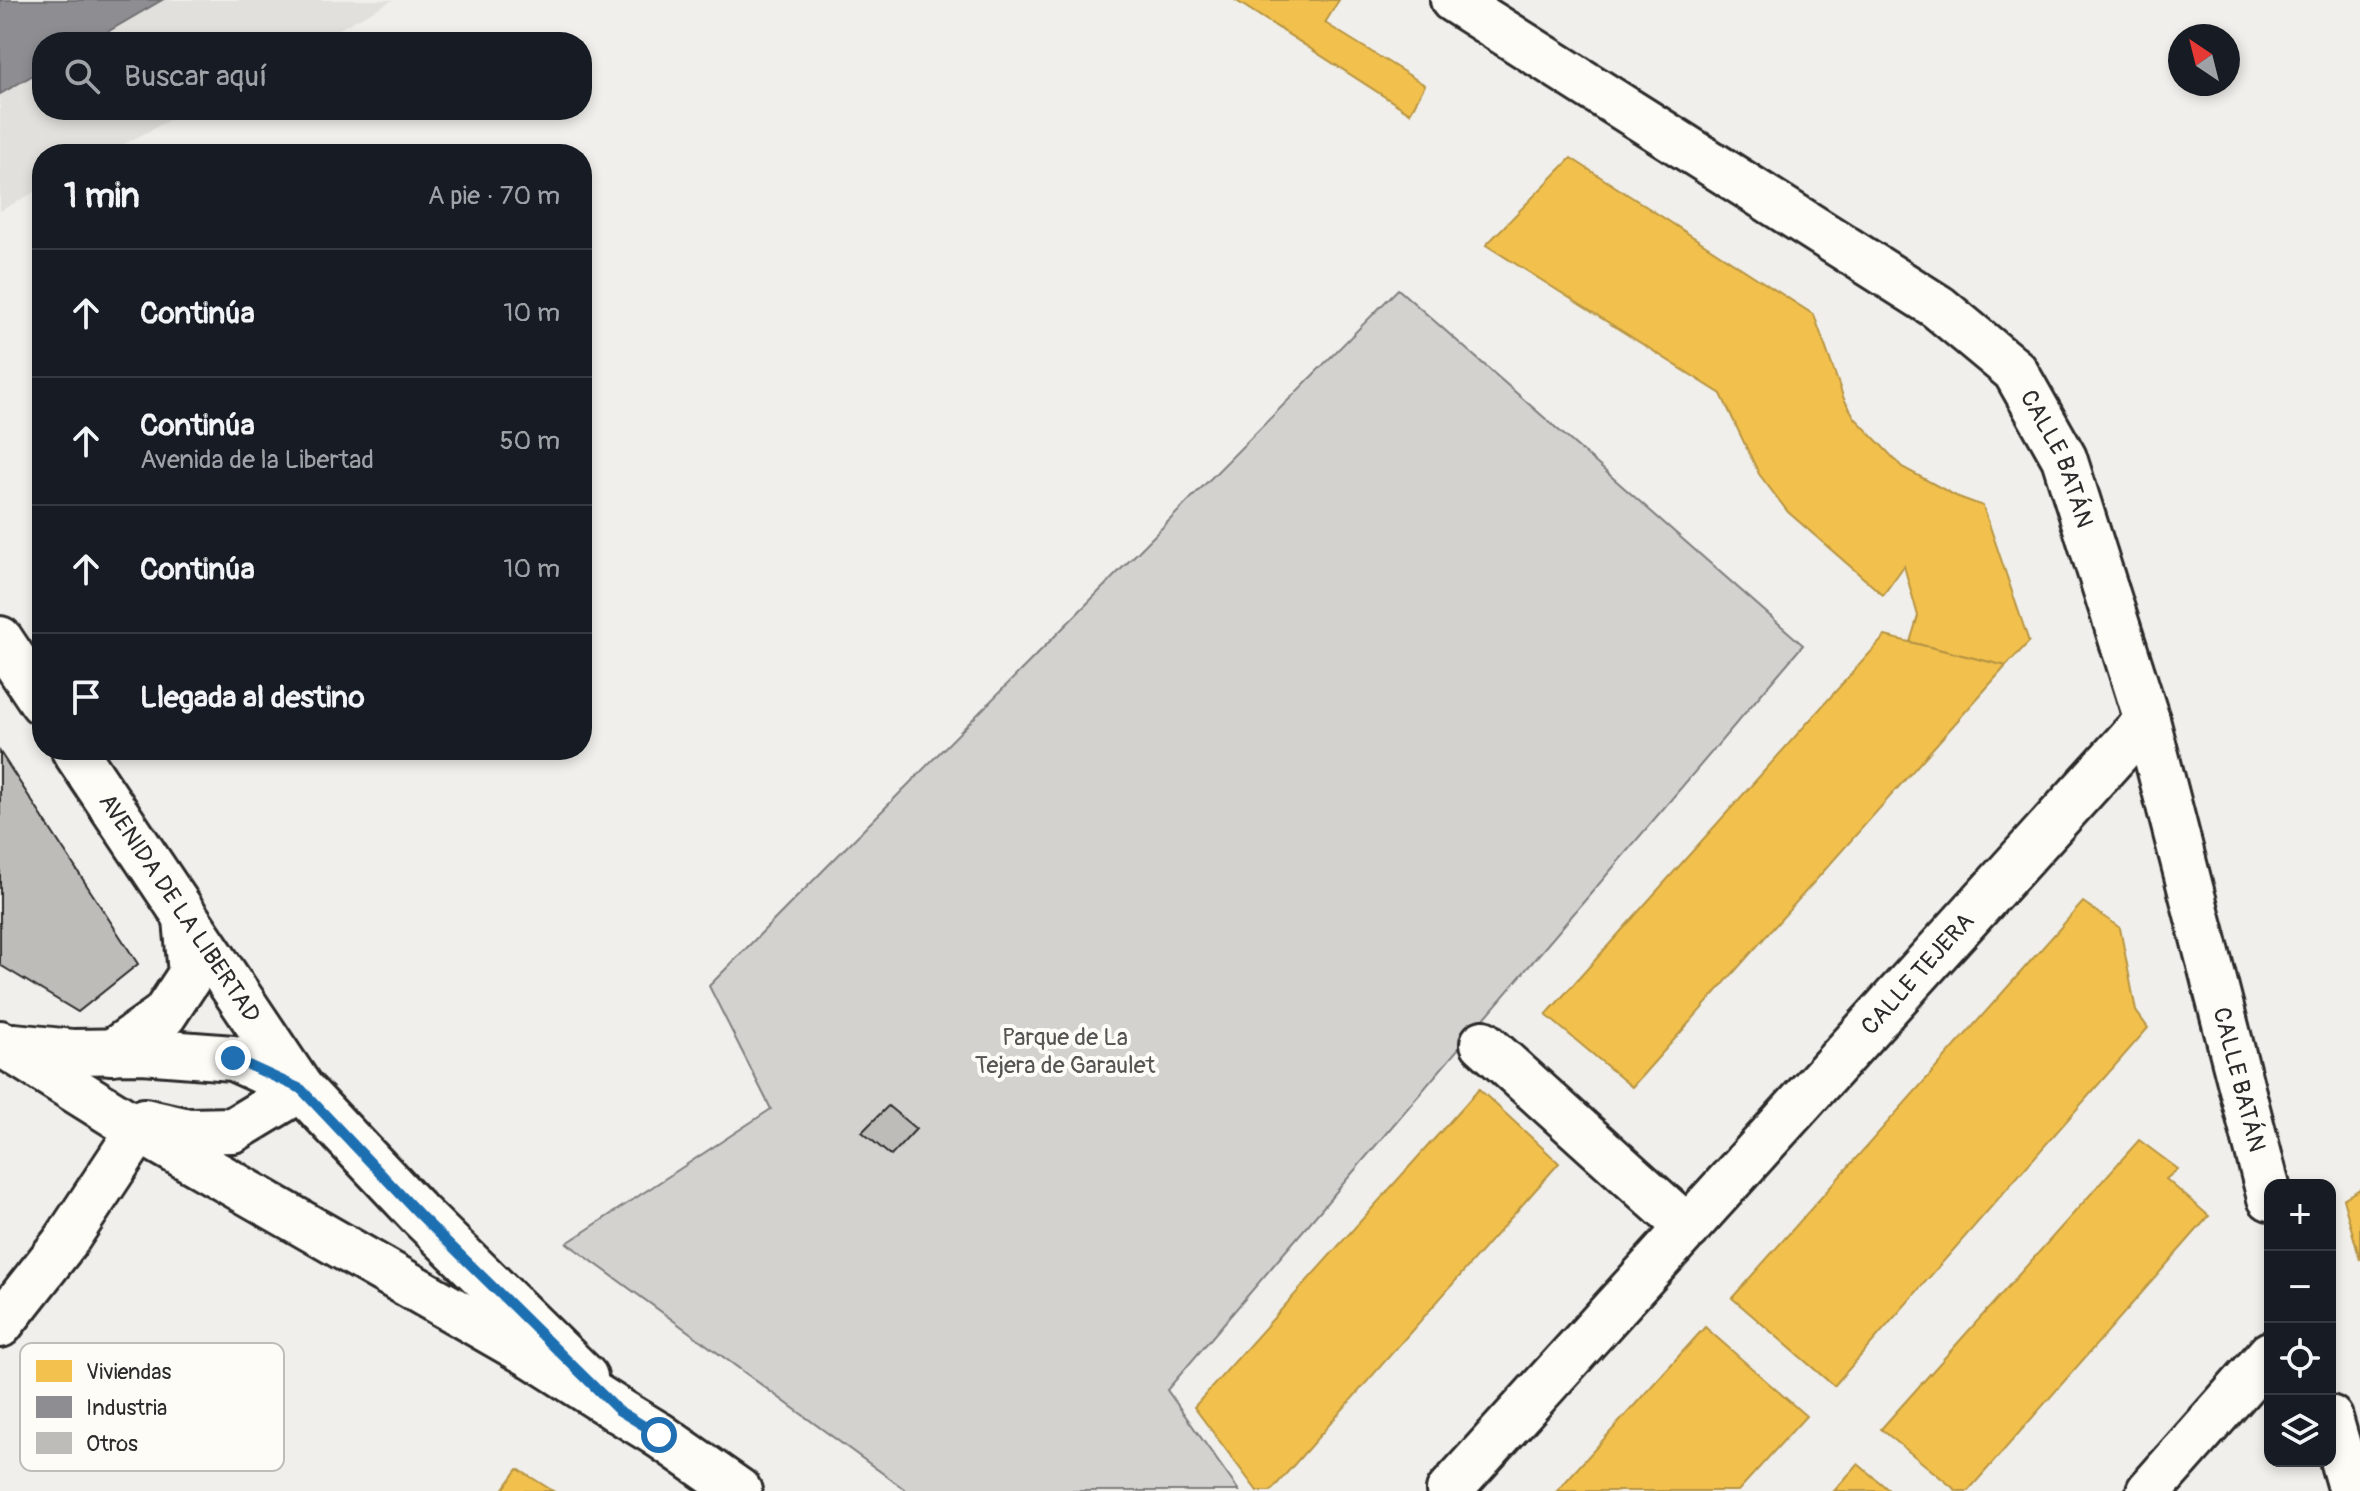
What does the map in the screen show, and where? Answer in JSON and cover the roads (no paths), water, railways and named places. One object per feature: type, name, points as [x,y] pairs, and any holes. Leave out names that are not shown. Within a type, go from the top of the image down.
[{"type":"street","name":"CALLE BATÁN","points":[[1453,0],[1938,307],[2015,371],[2064,458],[2147,720],[2265,1179]]},
{"type":"street","points":[[0,639],[32,687]]},
{"type":"street","name":"CALLE TEJERA","points":[[1449,1491],[2147,720]]},
{"type":"street","name":"AVENIDA DE LA LIBERTAD","points":[[81,760],[301,1089],[420,1215],[618,1410]]},
{"type":"street","points":[[112,1052],[164,1015],[191,974],[186,919]]},
{"type":"street","points":[[1483,1043],[1688,1228]]},
{"type":"street","points":[[2,1044],[72,1052],[142,1051],[233,1058],[301,1089]]},
{"type":"street","points":[[2,1044],[125,1122],[533,1356],[659,1435],[739,1491]]},
{"type":"street","points":[[125,1122],[188,1131],[233,1130],[301,1089]]},
{"type":"street","points":[[0,1325],[65,1242],[125,1122]]},
{"type":"street","points":[[2149,1491],[2264,1361]]},
{"type":"street","points":[[2336,1439],[2351,1491]]},
{"type":"park label","name":"Parque de La Tejera de Garaulet","points":[[1065,1051]]}]
